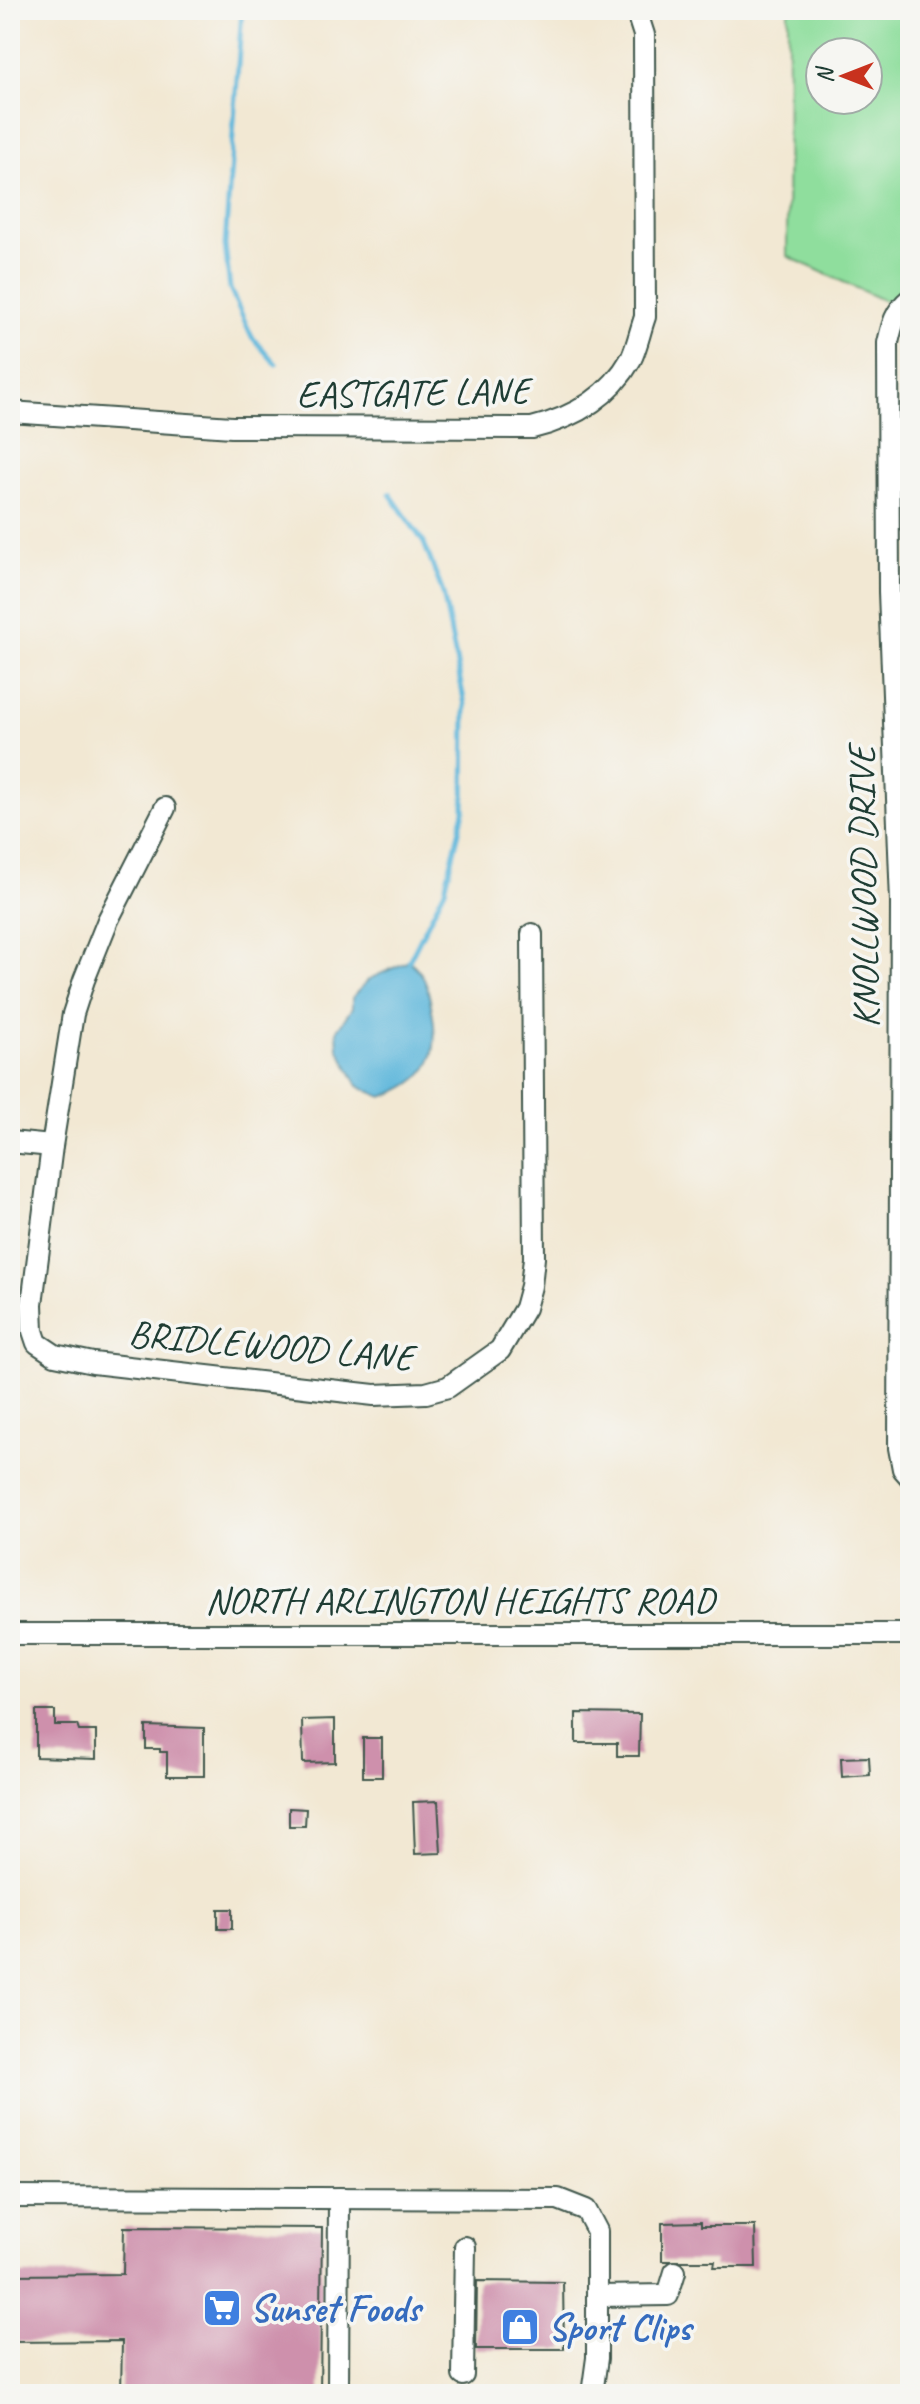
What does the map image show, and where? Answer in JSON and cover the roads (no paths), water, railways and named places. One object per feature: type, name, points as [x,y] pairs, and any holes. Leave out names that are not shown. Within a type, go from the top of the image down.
[{"type":"street","name":"EASTGATE LANE","points":[[10,412],[232,427],[532,428],[560,421],[592,404],[614,383],[632,358],[645,317],[644,35],[636,10]]},
{"type":"street","name":"KNOLLWOOD DRIVE","points":[[910,299],[892,322],[888,343],[888,473],[900,656],[904,860],[905,1070],[899,1448],[903,1469],[910,1477]]},
{"type":"street","points":[[888,473],[910,473]]},
{"type":"street","points":[[10,1142],[52,1146],[73,1014],[80,991],[108,920],[165,808]]},
{"type":"street","name":"BRIDLEWOOD LANE","points":[[52,1146],[32,1304],[33,1331],[43,1349],[55,1355],[93,1363],[374,1395],[426,1393],[448,1387],[500,1350],[525,1308],[531,1286],[534,1258],[532,934]]},
{"type":"street","name":"NORTH ARLINGTON HEIGHTS ROAD","points":[[10,1634],[910,1634]]},
{"type":"street","points":[[10,2197],[558,2199],[586,2210],[597,2231],[597,2358],[592,2394]]},
{"type":"street","points":[[338,2394],[339,2198]]},
{"type":"street","points":[[463,2375],[465,2247]]},
{"type":"street","points":[[597,2296],[668,2295],[675,2272]]},
{"type":"water","points":[[409,961],[422,975],[428,992],[434,1023],[433,1052],[423,1074],[382,1097],[358,1086],[338,1048],[337,1030],[352,1008],[352,998],[369,979]]},
{"type":"waterway","points":[[242,10],[225,245],[230,289],[252,337],[276,364]]},
{"type":"waterway","points":[[390,494],[424,543],[443,593],[465,705],[464,811],[445,889],[409,961]]},
{"type":"place","name":"Sunset Foods","points":[[222,2308]]},
{"type":"place","name":"Sport Clips","points":[[520,2327]]}]
